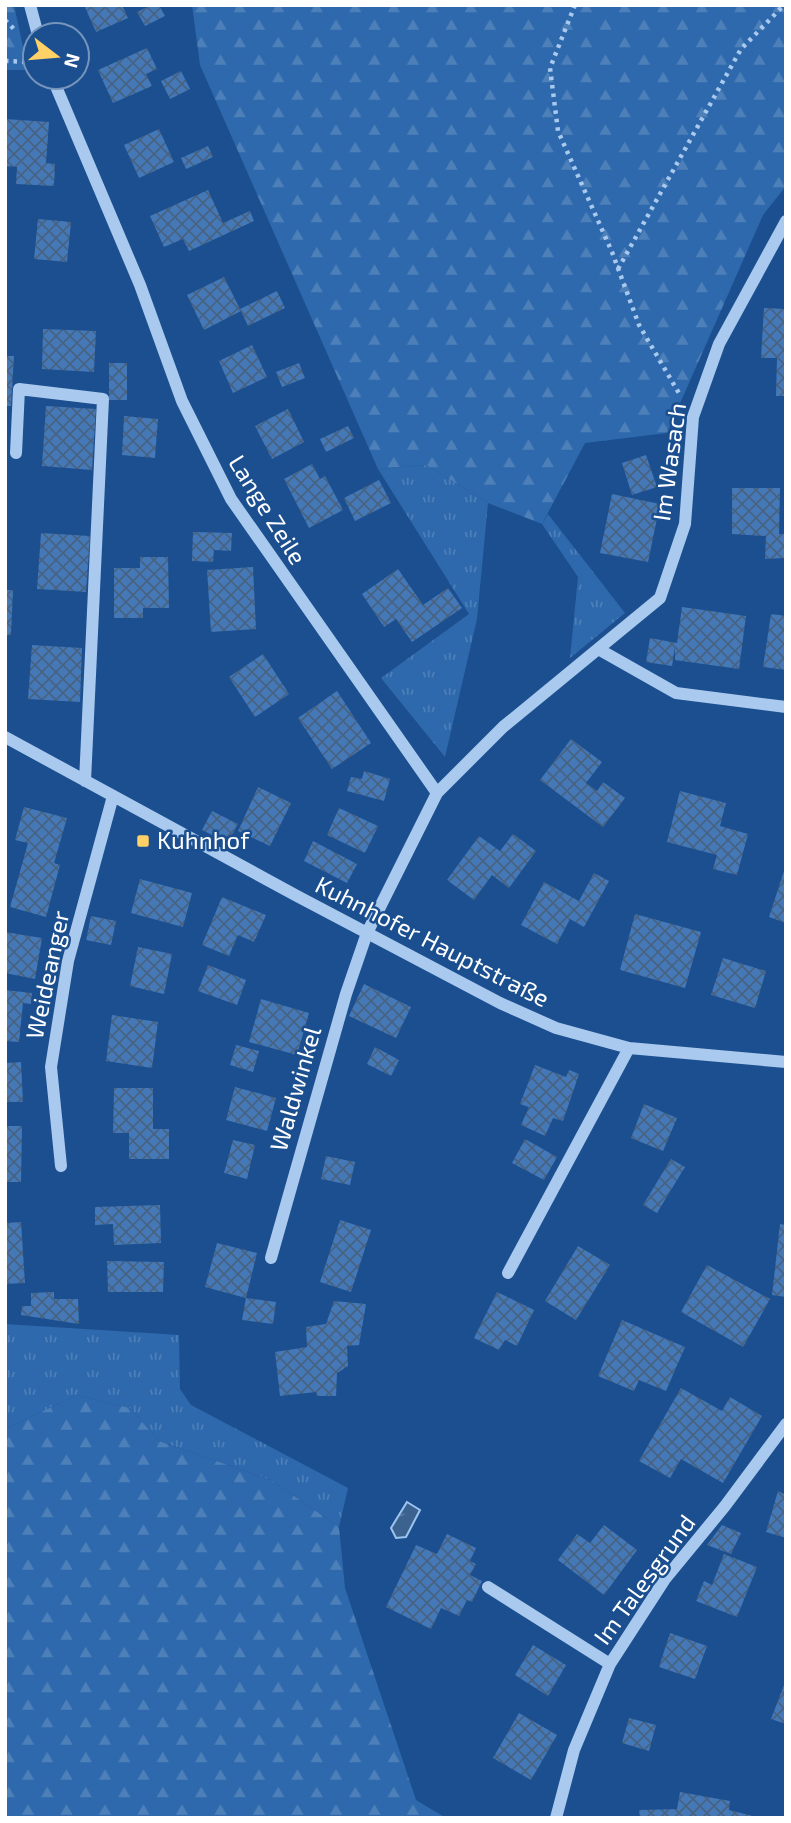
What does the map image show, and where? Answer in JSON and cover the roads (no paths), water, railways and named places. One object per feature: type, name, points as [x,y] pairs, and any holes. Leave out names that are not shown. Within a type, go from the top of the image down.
[{"type":"street","name":"Lange Zeile","points":[[58,91],[140,285],[182,401],[231,499],[437,793]]},
{"type":"street","name":"Im Wasach","points":[[437,793],[503,727],[660,598],[685,524],[693,417],[719,344],[786,221]]},
{"type":"street","points":[[16,453],[19,389],[103,399],[85,781]]},
{"type":"street","points":[[600,650],[676,693],[786,707]]},
{"type":"street","name":"Kuhnhofer Hauptstraße","points":[[5,737],[367,933],[500,1003],[556,1028],[629,1048],[786,1062]]},
{"type":"street","points":[[367,933],[437,793]]},
{"type":"street","name":"Weideanger","points":[[61,1166],[51,1067],[68,961],[113,796]]},
{"type":"street","name":"Waldwinkel","points":[[271,1258],[346,994],[367,933]]},
{"type":"street","points":[[508,1273],[629,1048]]},
{"type":"street","name":"Im Talesgrund","points":[[556,1818],[574,1750],[610,1664],[665,1579],[725,1506],[786,1424]]},
{"type":"street","points":[[488,1587],[610,1664]]},
{"type":"water","points":[[407,1502],[420,1510],[406,1537],[396,1538],[391,1528]]},
{"type":"place","name":"Kuhnhof","points":[[143,841]]}]
